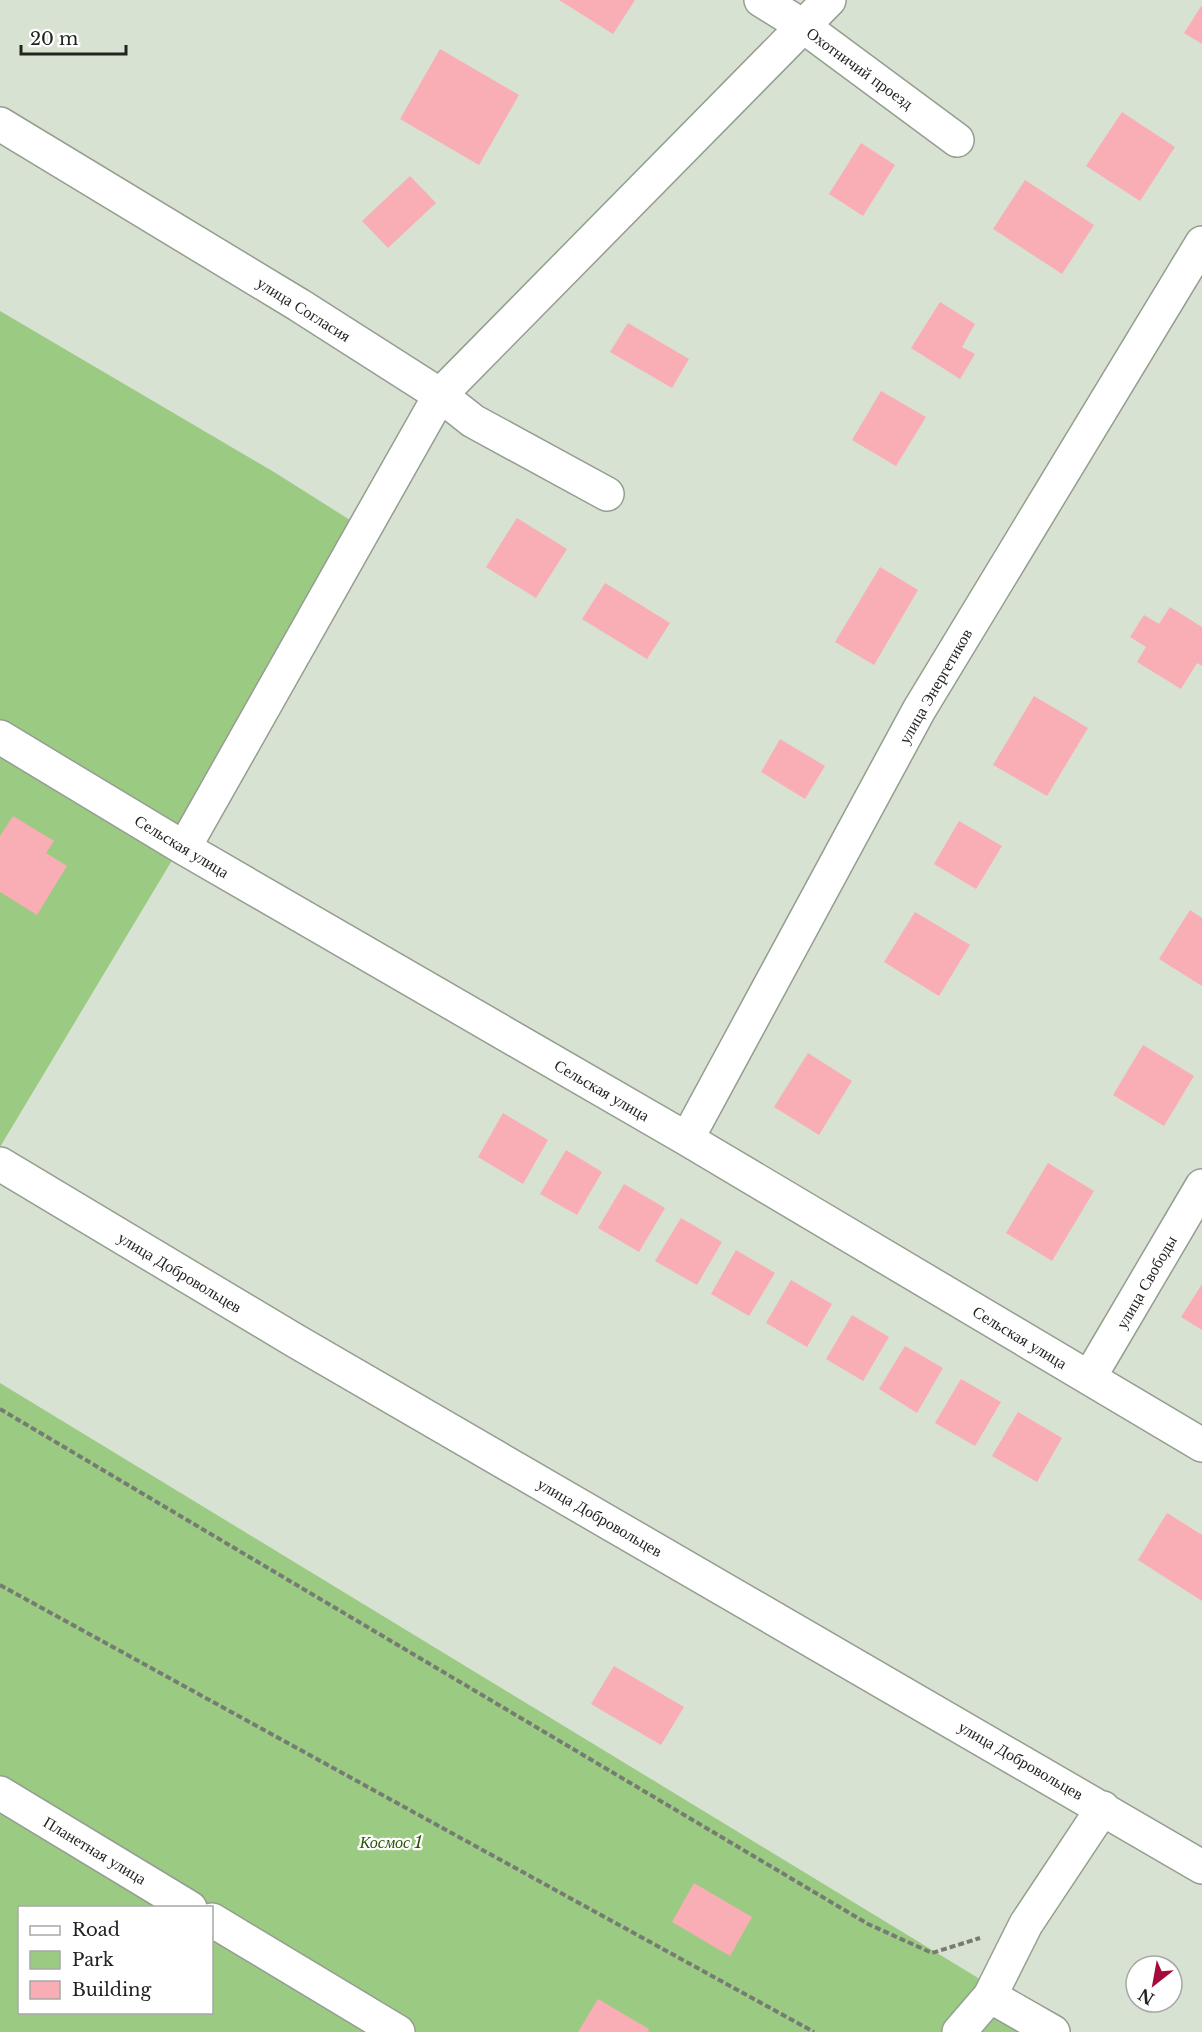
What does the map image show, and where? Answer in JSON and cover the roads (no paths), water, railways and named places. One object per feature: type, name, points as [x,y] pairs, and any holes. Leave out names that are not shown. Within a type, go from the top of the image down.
[{"type":"street","name":"Охотничий проезд","points":[[761,0],[803,26],[957,140]]},
{"type":"street","points":[[184,848],[440,395],[829,0]]},
{"type":"street","name":"улица Согласия","points":[[0,124],[299,305],[440,395],[473,422],[608,494]]},
{"type":"street","name":"улица Энергетиков","points":[[687,1139],[919,710],[1202,243]]},
{"type":"street","name":"Сельская улица","points":[[0,737],[184,848],[687,1139],[1202,1445]]},
{"type":"street","name":"улица Добровольцев","points":[[0,1164],[294,1341],[1202,1867]]},
{"type":"street","name":"улица Свободы","points":[[1089,1378],[1202,1186]]},
{"type":"street","name":"Планетная улица","points":[[0,1793],[187,1906]]},
{"type":"street","points":[[959,2032],[990,1996],[1026,1924],[1103,1808]]},
{"type":"street","points":[[213,1921],[398,2032]]},
{"type":"street","points":[[990,1996],[1053,2032]]},
{"type":"park label","name":"Космос 1","points":[[391,1842]]}]
